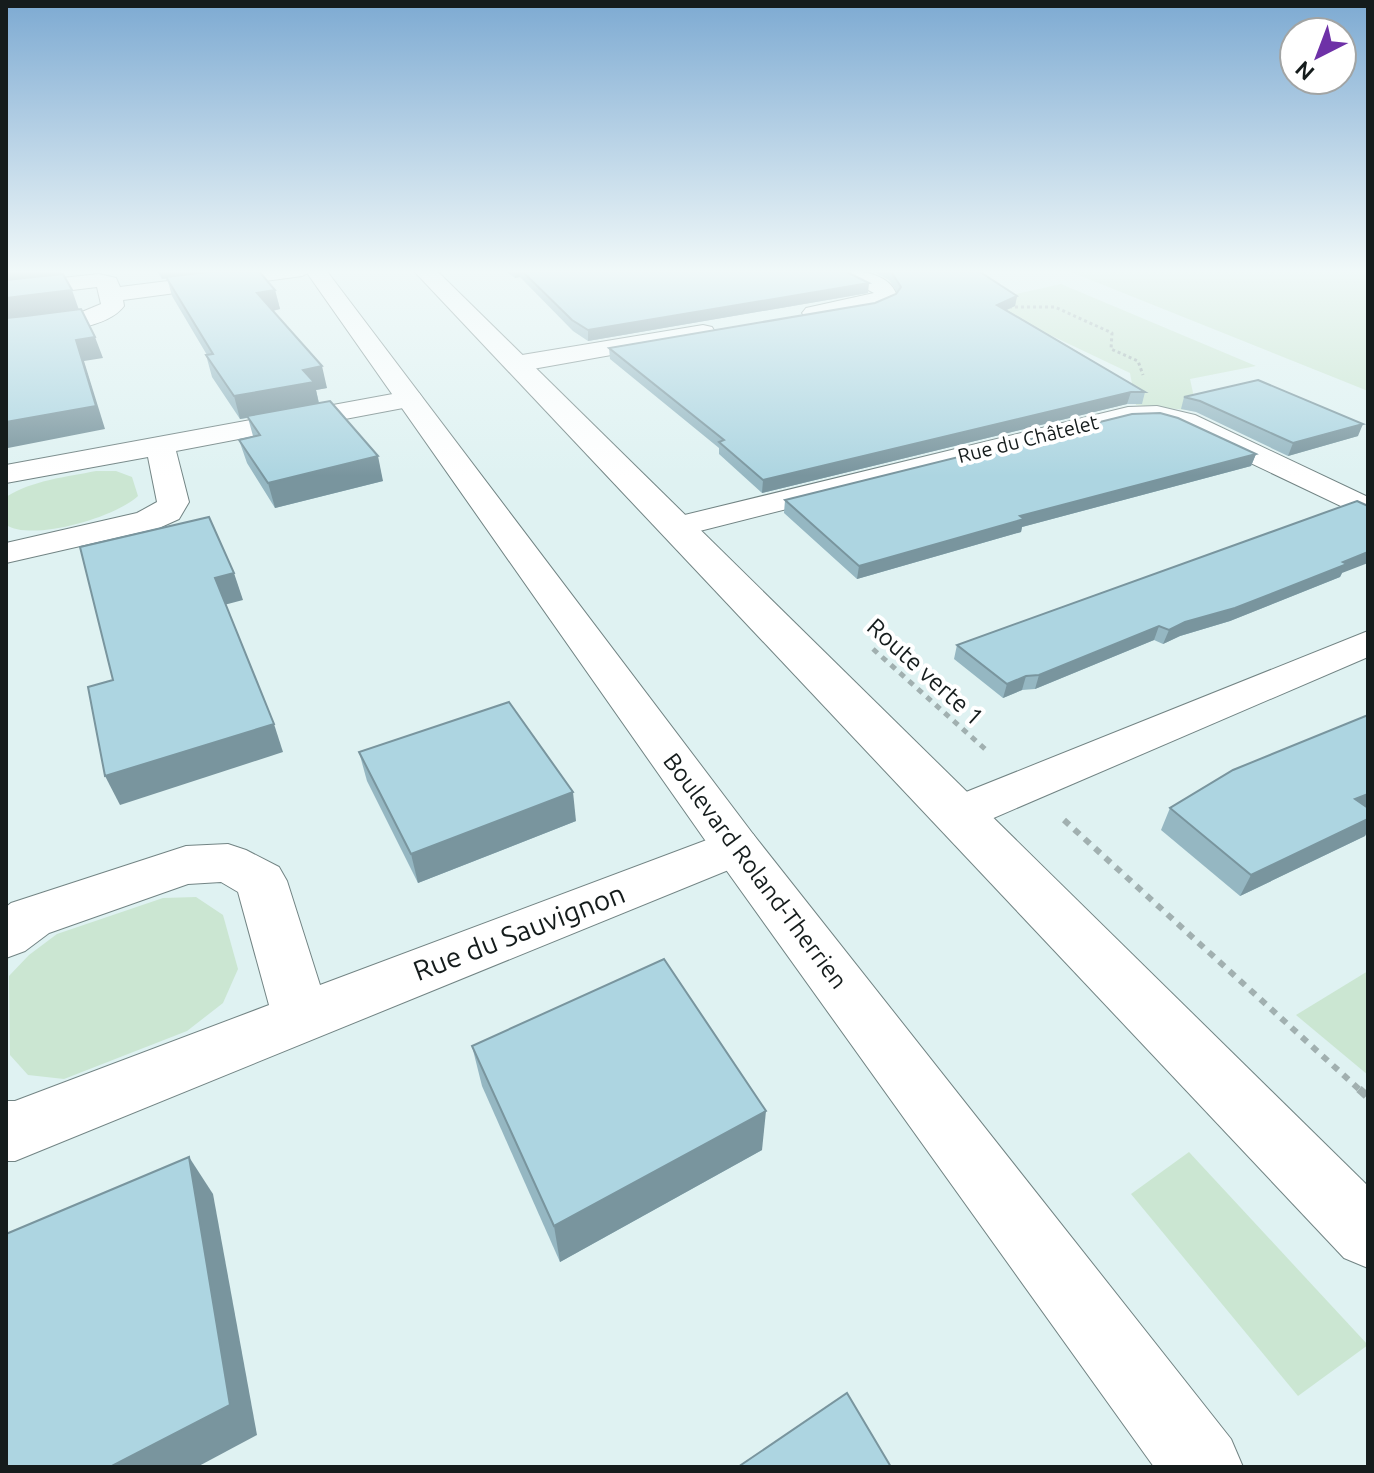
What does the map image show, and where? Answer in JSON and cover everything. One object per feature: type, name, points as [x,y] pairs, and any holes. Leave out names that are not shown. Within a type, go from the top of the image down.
[{"type":"street","name":"Boulevard Roland-Therrien","points":[[365,339],[736,847],[1203,1467]]},
{"type":"street","points":[[491,339],[1368,1234]]},
{"type":"street","points":[[516,364],[664,339]]},
{"type":"street","points":[[6,474],[409,399]]},
{"type":"street","name":"Rue du Châtelet","points":[[676,527],[1128,415],[1157,414],[1185,421],[1368,509]]},
{"type":"street","points":[[6,553],[147,521],[167,512],[173,502],[160,445]]},
{"type":"street","points":[[958,814],[1368,643]]},
{"type":"street","name":"Rue du Sauvignon","points":[[6,1131],[15,1131],[736,847]]},
{"type":"street","points":[[6,936],[30,918],[186,865],[228,863],[261,881],[301,1017]]},
{"type":"path","points":[[1112,339],[1111,349],[1138,361],[1157,414]]},
{"type":"path","name":"Route verte 1","points":[[863,640],[1368,1097]]},
{"type":"green space","points":[[1058,339],[1191,339],[1256,366],[1190,379],[1197,411],[1136,405],[1130,373]]},
{"type":"green space","points":[[1238,339],[1368,339],[1368,391]]},
{"type":"green space","points":[[116,471],[132,477],[138,496],[112,512],[74,525],[35,531],[6,525],[6,497],[16,491],[61,477]]},
{"type":"green space","points":[[196,897],[223,915],[238,969],[223,1003],[187,1031],[64,1079],[28,1075],[10,1055],[9,976],[29,955],[57,934],[163,898]]},
{"type":"green space","points":[[1368,971],[1368,1075],[1296,1015]]},
{"type":"green space","points":[[1189,1152],[1368,1345],[1298,1396],[1131,1194]]},
{"type":"building","points":[[6,339],[84,339],[76,340],[96,406],[6,422]]},
{"type":"building","points":[[204,339],[298,339],[322,366],[303,370],[314,382],[234,396],[206,355],[213,354]]},
{"type":"building","points":[[664,339],[1054,339],[1145,392],[1131,392],[763,480],[719,442],[724,440],[609,348]]},
{"type":"building","points":[[1258,380],[1363,424],[1293,443],[1200,401],[1184,397]]},
{"type":"building","points":[[330,401],[378,456],[268,483],[239,440],[260,435],[247,416]]},
{"type":"building","points":[[1160,413],[1178,418],[1256,454],[1020,516],[1024,519],[859,566],[785,500],[1132,414]]},
{"type":"building","points":[[1357,501],[1368,506],[1368,552],[1343,562],[1347,564],[1235,608],[1185,622],[1169,630],[1159,626],[1039,675],[1026,676],[1007,684],[957,645]]},
{"type":"building","points":[[209,517],[234,573],[215,578],[274,724],[105,776],[88,687],[113,680],[80,547]]},
{"type":"building","points":[[509,702],[573,792],[411,854],[359,752]]},
{"type":"building","points":[[1368,715],[1368,794],[1355,799],[1368,808],[1368,819],[1251,875],[1170,808],[1233,770]]},
{"type":"building","points":[[664,959],[766,1111],[554,1226],[472,1046]]},
{"type":"building","points":[[189,1157],[230,1405],[110,1467],[6,1467],[6,1234]]},
{"type":"building","points":[[847,1393],[891,1467],[738,1467]]}]
